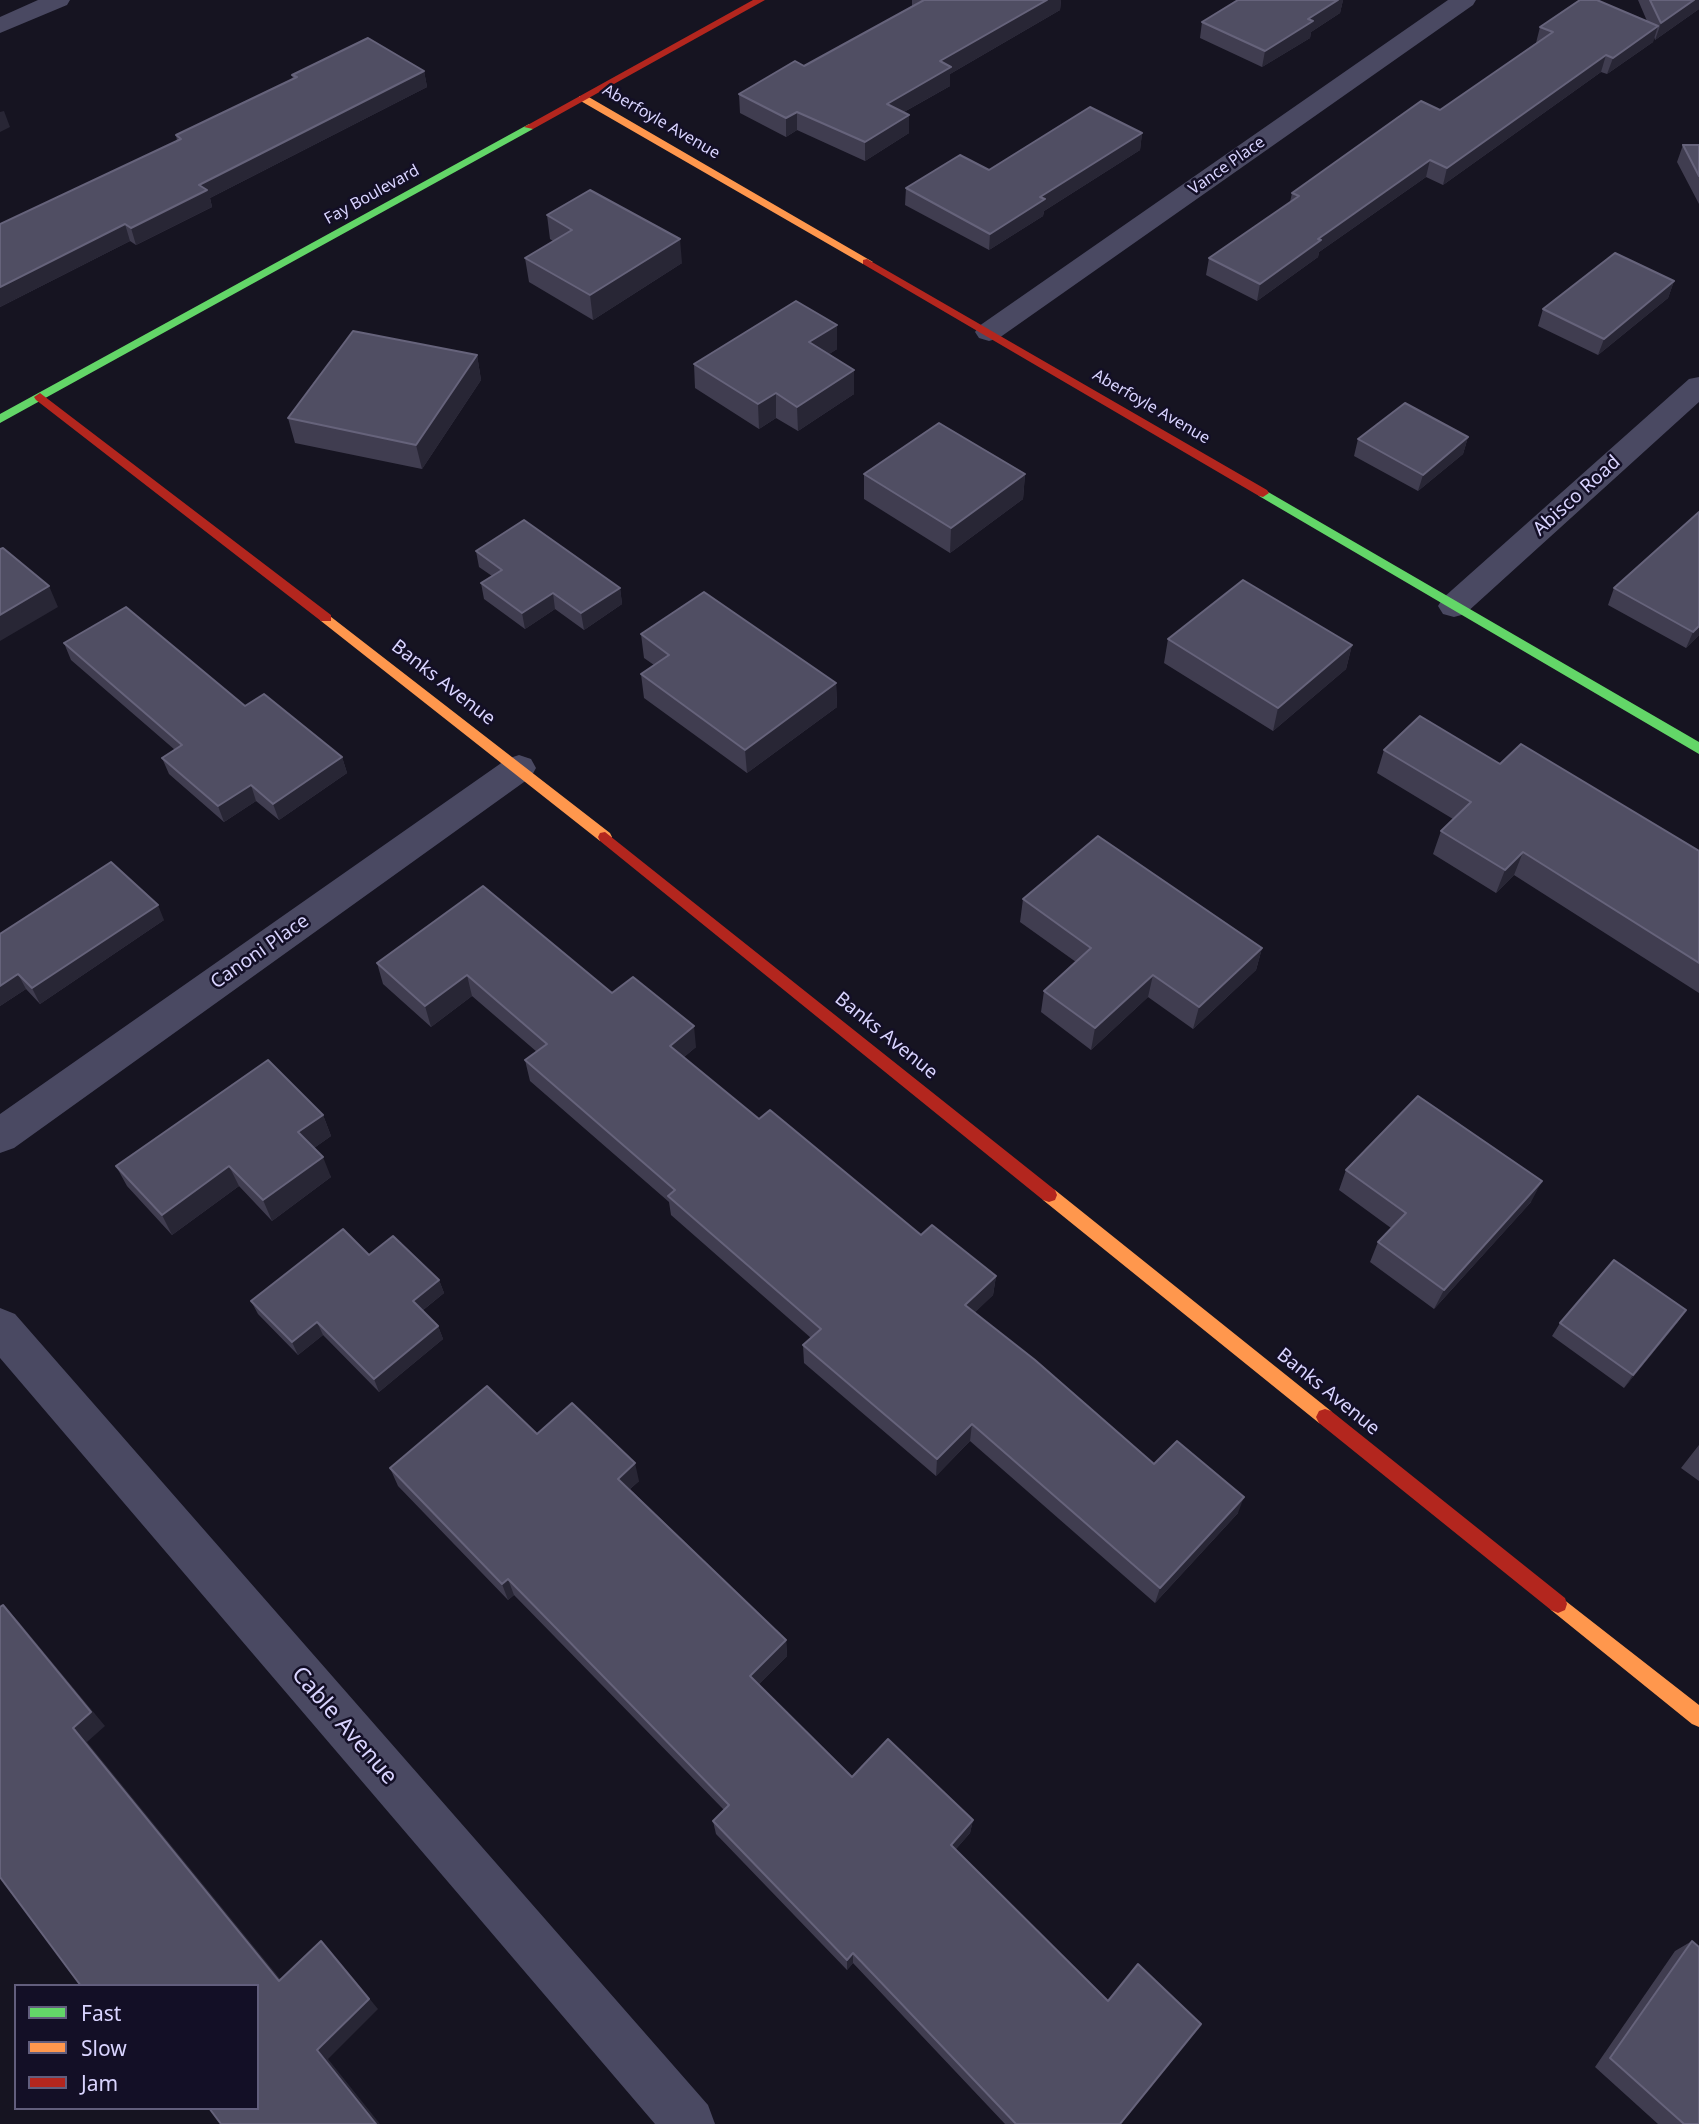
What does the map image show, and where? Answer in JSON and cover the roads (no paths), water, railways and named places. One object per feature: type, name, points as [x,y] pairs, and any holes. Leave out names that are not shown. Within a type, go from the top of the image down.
[{"type":"street","points":[[0,26],[58,0]]},
{"type":"street","name":"Fay Boulevard","points":[[0,419],[760,0]]},
{"type":"street","name":"Vance Place","points":[[989,332],[1464,0]]},
{"type":"street","name":"Aberfoyle Avenue","points":[[583,98],[989,332],[1699,749]]},
{"type":"street","name":"Abisco Road","points":[[1454,606],[1699,386]]},
{"type":"street","name":"Banks Avenue","points":[[40,397],[519,768],[1699,1717]]},
{"type":"street","name":"Canoni Place","points":[[0,1136],[519,768]]},
{"type":"street","name":"Cable Avenue","points":[[0,1327],[689,2124]]}]
